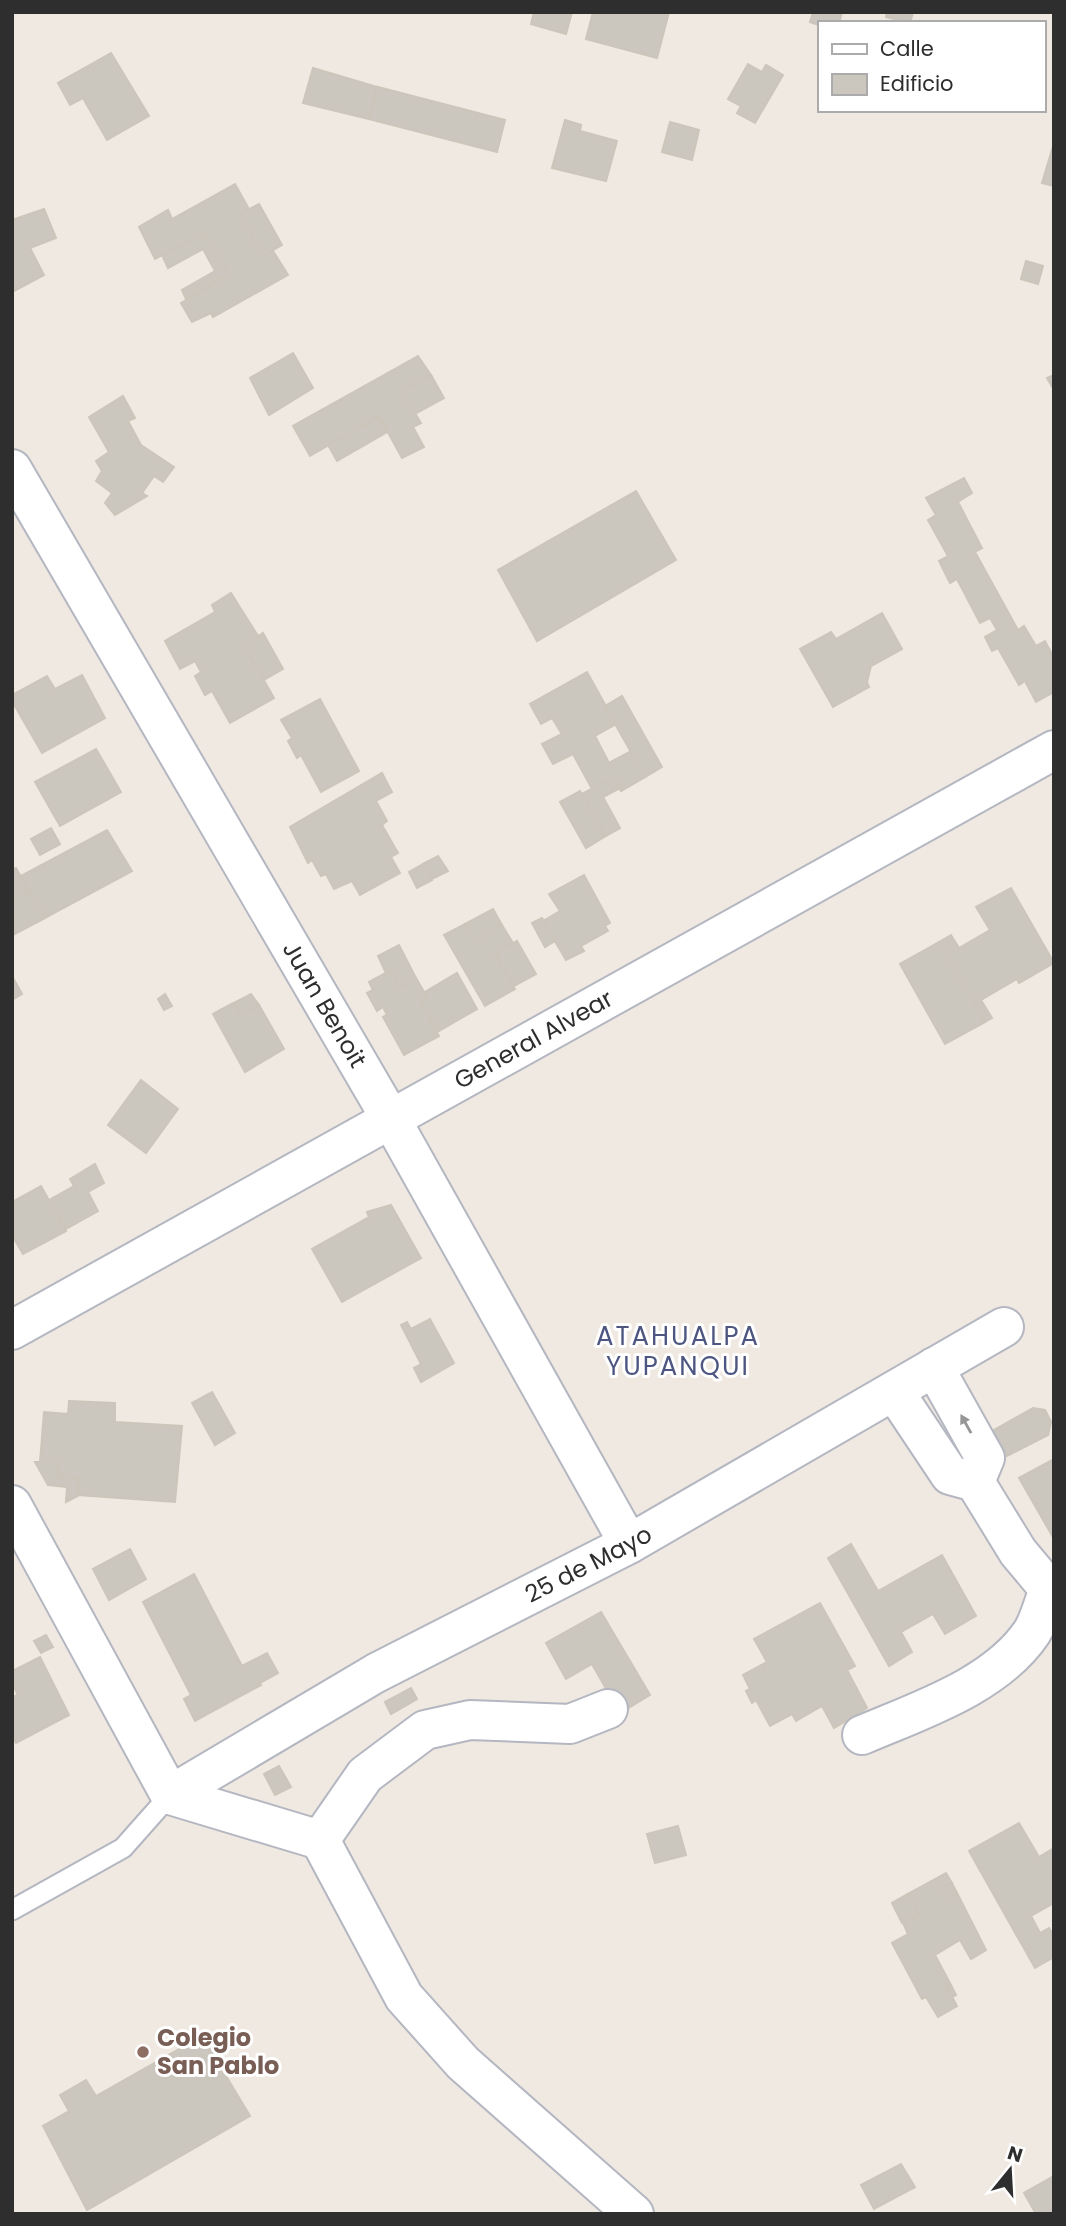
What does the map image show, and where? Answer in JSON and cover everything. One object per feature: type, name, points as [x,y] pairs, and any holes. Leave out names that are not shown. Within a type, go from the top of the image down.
[{"type":"street","name":"Juan Benoit","points":[[12,469],[27,529],[393,1121],[629,1544]]},
{"type":"street","name":"General Alvear","points":[[12,1330],[393,1121],[1054,750]]},
{"type":"street","name":"25 de Mayo","points":[[170,1795],[376,1673],[629,1544],[1004,1327]]},
{"type":"street","points":[[934,1367],[985,1458],[975,1482]]},
{"type":"street","points":[[862,1735],[950,1698],[996,1669],[1032,1632],[1051,1594],[1017,1552],[975,1482],[950,1475],[894,1391]]},
{"type":"street","points":[[12,1505],[170,1795],[320,1840],[404,1997],[463,2063],[634,2214]]},
{"type":"street","points":[[320,1840],[365,1774],[425,1730],[470,1720],[570,1724],[608,1709]]},
{"type":"lane","points":[[12,1910],[123,1848],[170,1795]]},
{"type":"building","points":[[534,12],[572,12],[566,34],[531,24]]},
{"type":"building","points":[[593,12],[669,12],[657,58],[586,39]]},
{"type":"building","points":[[813,12],[842,12],[840,21],[818,21],[818,25],[810,22]]},
{"type":"building","points":[[887,12],[913,12],[911,21],[886,17]]},
{"type":"building","points":[[111,53],[149,116],[107,140],[83,98],[70,105],[58,83]]},
{"type":"building","points":[[748,64],[762,72],[766,65],[783,75],[755,123],[737,113],[741,106],[728,99]]},
{"type":"building","points":[[313,68],[377,87],[369,119],[303,103]]},
{"type":"building","points":[[378,87],[505,120],[497,152],[369,119]]},
{"type":"building","points":[[565,120],[581,125],[580,131],[617,141],[606,181],[552,168]]},
{"type":"building","points":[[670,122],[699,130],[692,160],[662,152]]},
{"type":"building","points":[[1054,143],[1054,186],[1042,183]]},
{"type":"building","points":[[235,184],[249,209],[240,214],[263,256],[273,251],[288,275],[213,317],[211,313],[192,322],[181,303],[229,275],[204,233],[155,259],[139,227],[168,210],[172,219]]},
{"type":"building","points":[[259,204],[282,245],[263,256],[240,214]]},
{"type":"building","points":[[44,209],[56,238],[30,248],[44,275],[12,292],[12,220]]},
{"type":"building","points":[[205,233],[228,274],[186,299],[182,290],[215,271],[203,249],[168,268],[162,255]]},
{"type":"building","points":[[1026,261],[1043,266],[1038,284],[1021,279]]},
{"type":"building","points":[[293,353],[313,388],[269,415],[250,378]]},
{"type":"building","points":[[418,356],[431,375],[401,390],[421,423],[413,427],[424,447],[402,458],[379,416],[310,456],[293,426]]},
{"type":"building","points":[[431,375],[444,398],[415,414],[401,390]]},
{"type":"building","points":[[1054,375],[1054,390],[1047,378]]},
{"type":"building","points":[[123,396],[135,418],[128,421],[141,445],[174,467],[163,482],[154,476],[142,493],[147,496],[115,515],[105,503],[112,493],[96,481],[102,471],[96,461],[109,452],[89,417]]},
{"type":"building","points":[[379,417],[387,432],[337,461],[328,445]]},
{"type":"building","points":[[964,478],[972,493],[958,502],[982,548],[975,552],[1018,630],[1024,626],[1036,646],[1045,641],[1054,658],[1054,692],[1036,702],[1025,681],[1019,685],[998,648],[992,651],[985,637],[997,630],[990,618],[980,623],[957,579],[950,583],[939,561],[948,556],[928,520],[936,515],[926,498]]},
{"type":"building","points":[[636,491],[676,560],[537,641],[498,570]]},
{"type":"building","points":[[231,593],[258,636],[244,645],[274,698],[230,723],[212,691],[205,695],[195,676],[201,672],[195,661],[180,669],[165,641],[215,612],[212,605]]},
{"type":"building","points":[[882,613],[902,649],[871,666],[867,682],[869,687],[833,707],[800,649],[831,632],[836,639]]},
{"type":"building","points":[[263,633],[283,669],[264,680],[244,645]]},
{"type":"building","points":[[587,672],[616,724],[595,736],[609,763],[631,751],[645,777],[621,791],[614,777],[592,789],[573,754],[553,764],[542,744],[562,734],[552,718],[541,724],[530,704]]},
{"type":"building","points":[[82,675],[105,718],[42,753],[12,701],[12,695],[47,676],[55,689]]},
{"type":"building","points":[[622,696],[662,767],[645,777],[605,706]]},
{"type":"building","points":[[320,699],[359,771],[321,792],[301,755],[297,758],[288,741],[292,738],[281,720]]},
{"type":"building","points":[[96,749],[121,792],[60,826],[35,782]]},
{"type":"building","points":[[382,773],[392,792],[376,801],[387,821],[382,825],[398,853],[391,857],[400,873],[360,895],[352,881],[334,889],[326,874],[321,876],[312,860],[308,863],[290,827]]},
{"type":"building","points":[[614,777],[620,788],[603,797],[620,828],[606,836],[582,794]]},
{"type":"building","points":[[580,791],[606,836],[586,848],[560,802]]},
{"type":"building","points":[[51,828],[60,844],[40,855],[31,839]]},
{"type":"building","points":[[107,830],[132,871],[45,918],[21,876]]},
{"type":"building","points":[[438,856],[448,871],[432,879],[423,864]]},
{"type":"building","points":[[423,864],[432,880],[417,888],[409,872]]},
{"type":"building","points":[[16,868],[28,889],[12,898],[12,870]]},
{"type":"building","points":[[584,875],[610,923],[605,926],[608,931],[581,946],[584,951],[566,960],[543,921],[560,911],[549,894]]},
{"type":"building","points":[[1011,888],[1054,963],[1019,983],[1017,979],[981,1000],[992,1018],[985,1022],[939,942],[951,935],[959,948],[990,930],[976,907]]},
{"type":"building","points":[[28,889],[45,918],[15,934],[12,898]]},
{"type":"building","points":[[493,909],[502,925],[474,941],[465,924]]},
{"type":"building","points":[[542,918],[555,941],[545,947],[532,923]]},
{"type":"building","points":[[465,924],[474,941],[502,925],[513,943],[495,954],[515,989],[485,1006],[444,935]]},
{"type":"building","points":[[517,941],[536,974],[514,986],[495,954]]},
{"type":"building","points":[[939,942],[985,1022],[945,1044],[900,964]]},
{"type":"building","points":[[399,945],[416,978],[401,987],[391,970],[386,973],[378,956]]},
{"type":"building","points":[[391,970],[400,987],[416,978],[427,997],[420,1001],[439,1036],[404,1055],[383,1017],[387,1015],[383,1007],[377,1011],[367,993],[373,990],[369,982]]},
{"type":"building","points":[[457,973],[477,1009],[437,1032],[421,1001],[427,997],[425,992]]},
{"type":"building","points":[[12,976],[22,994],[12,1000]]},
{"type":"building","points":[[165,994],[172,1006],[164,1010],[158,999]]},
{"type":"building","points":[[251,994],[259,1005],[240,1015],[234,1003]]},
{"type":"building","points":[[233,1003],[240,1015],[259,1005],[284,1049],[245,1072],[213,1014]]},
{"type":"building","points":[[141,1080],[178,1109],[146,1153],[108,1125]]},
{"type":"building","points":[[95,1164],[104,1183],[88,1192],[98,1211],[66,1229],[49,1200],[74,1186],[70,1179]]},
{"type":"building","points":[[41,1186],[66,1231],[23,1254],[12,1235],[12,1202]]},
{"type":"building","points":[[391,1205],[421,1258],[342,1302],[312,1249],[369,1217],[367,1212]]},
{"type":"building","points":[[430,1319],[454,1363],[421,1382],[414,1368],[421,1364],[401,1325],[407,1322],[411,1329]]},
{"type":"building","points":[[212,1392],[235,1433],[215,1445],[192,1403]]},
{"type":"building","points":[[69,1401],[115,1403],[115,1422],[182,1426],[175,1502],[78,1495],[79,1478],[58,1476],[58,1462],[40,1462],[44,1412],[68,1414]]},
{"type":"building","points":[[1033,1408],[1045,1410],[1051,1422],[1048,1435],[1007,1456],[992,1431]]},
{"type":"building","points":[[1054,1459],[1054,1539],[1019,1478]]},
{"type":"building","points":[[35,1462],[58,1462],[57,1477],[78,1478],[78,1496],[66,1502],[67,1487],[48,1485]]},
{"type":"building","points":[[851,1544],[878,1591],[942,1555],[976,1616],[945,1634],[933,1614],[901,1632],[912,1652],[889,1666],[828,1558]]},
{"type":"building","points":[[130,1549],[146,1579],[109,1600],[93,1569]]},
{"type":"building","points":[[194,1574],[242,1666],[267,1653],[278,1673],[195,1721],[184,1699],[191,1695],[143,1602]]},
{"type":"building","points":[[820,1603],[855,1666],[847,1670],[867,1708],[834,1728],[822,1706],[796,1721],[792,1714],[770,1726],[756,1700],[752,1703],[746,1691],[750,1689],[743,1675],[767,1662],[754,1639]]},
{"type":"building","points":[[601,1612],[650,1695],[620,1713],[592,1664],[566,1679],[546,1643]]},
{"type":"building","points":[[46,1635],[53,1647],[41,1653],[34,1641]]},
{"type":"building","points":[[40,1657],[69,1715],[16,1743],[12,1736],[12,1697],[18,1695],[12,1683],[12,1671]]},
{"type":"building","points":[[411,1688],[417,1699],[391,1714],[385,1702]]},
{"type":"building","points":[[279,1766],[291,1787],[275,1795],[264,1774]]},
{"type":"building","points":[[1019,1823],[1039,1857],[1054,1848],[1054,1903],[1031,1916],[1040,1933],[1049,1928],[1054,1936],[1054,1957],[1035,1968],[969,1851]]},
{"type":"building","points":[[678,1826],[686,1855],[655,1863],[647,1834]]},
{"type":"building","points":[[946,1873],[952,1883],[942,1888],[948,1898],[957,1893],[986,1950],[971,1959],[960,1940],[935,1955],[951,1985],[947,1987],[957,2006],[938,2017],[926,1997],[922,1999],[892,1943],[908,1934],[903,1923],[919,1915],[908,1894]]},
{"type":"building","points":[[952,1883],[957,1893],[948,1898],[942,1888]]},
{"type":"building","points":[[908,1894],[919,1915],[902,1923],[892,1903]]},
{"type":"building","points":[[951,1985],[956,1995],[952,1997],[947,1987]]},
{"type":"building","points":[[202,2036],[250,2116],[87,2210],[43,2126],[69,2111],[60,2095],[86,2080],[96,2096]]},
{"type":"building","points":[[901,2164],[915,2187],[874,2209],[861,2185]]},
{"type":"building","points":[[1054,2176],[1054,2214],[1036,2214],[1024,2193]]},
{"type":"place","name":"Colegio San Pablo","points":[[143,2052]]},
{"type":"district","name":"ATAHUALPA YUPANQUI","points":[[678,1351]]}]
